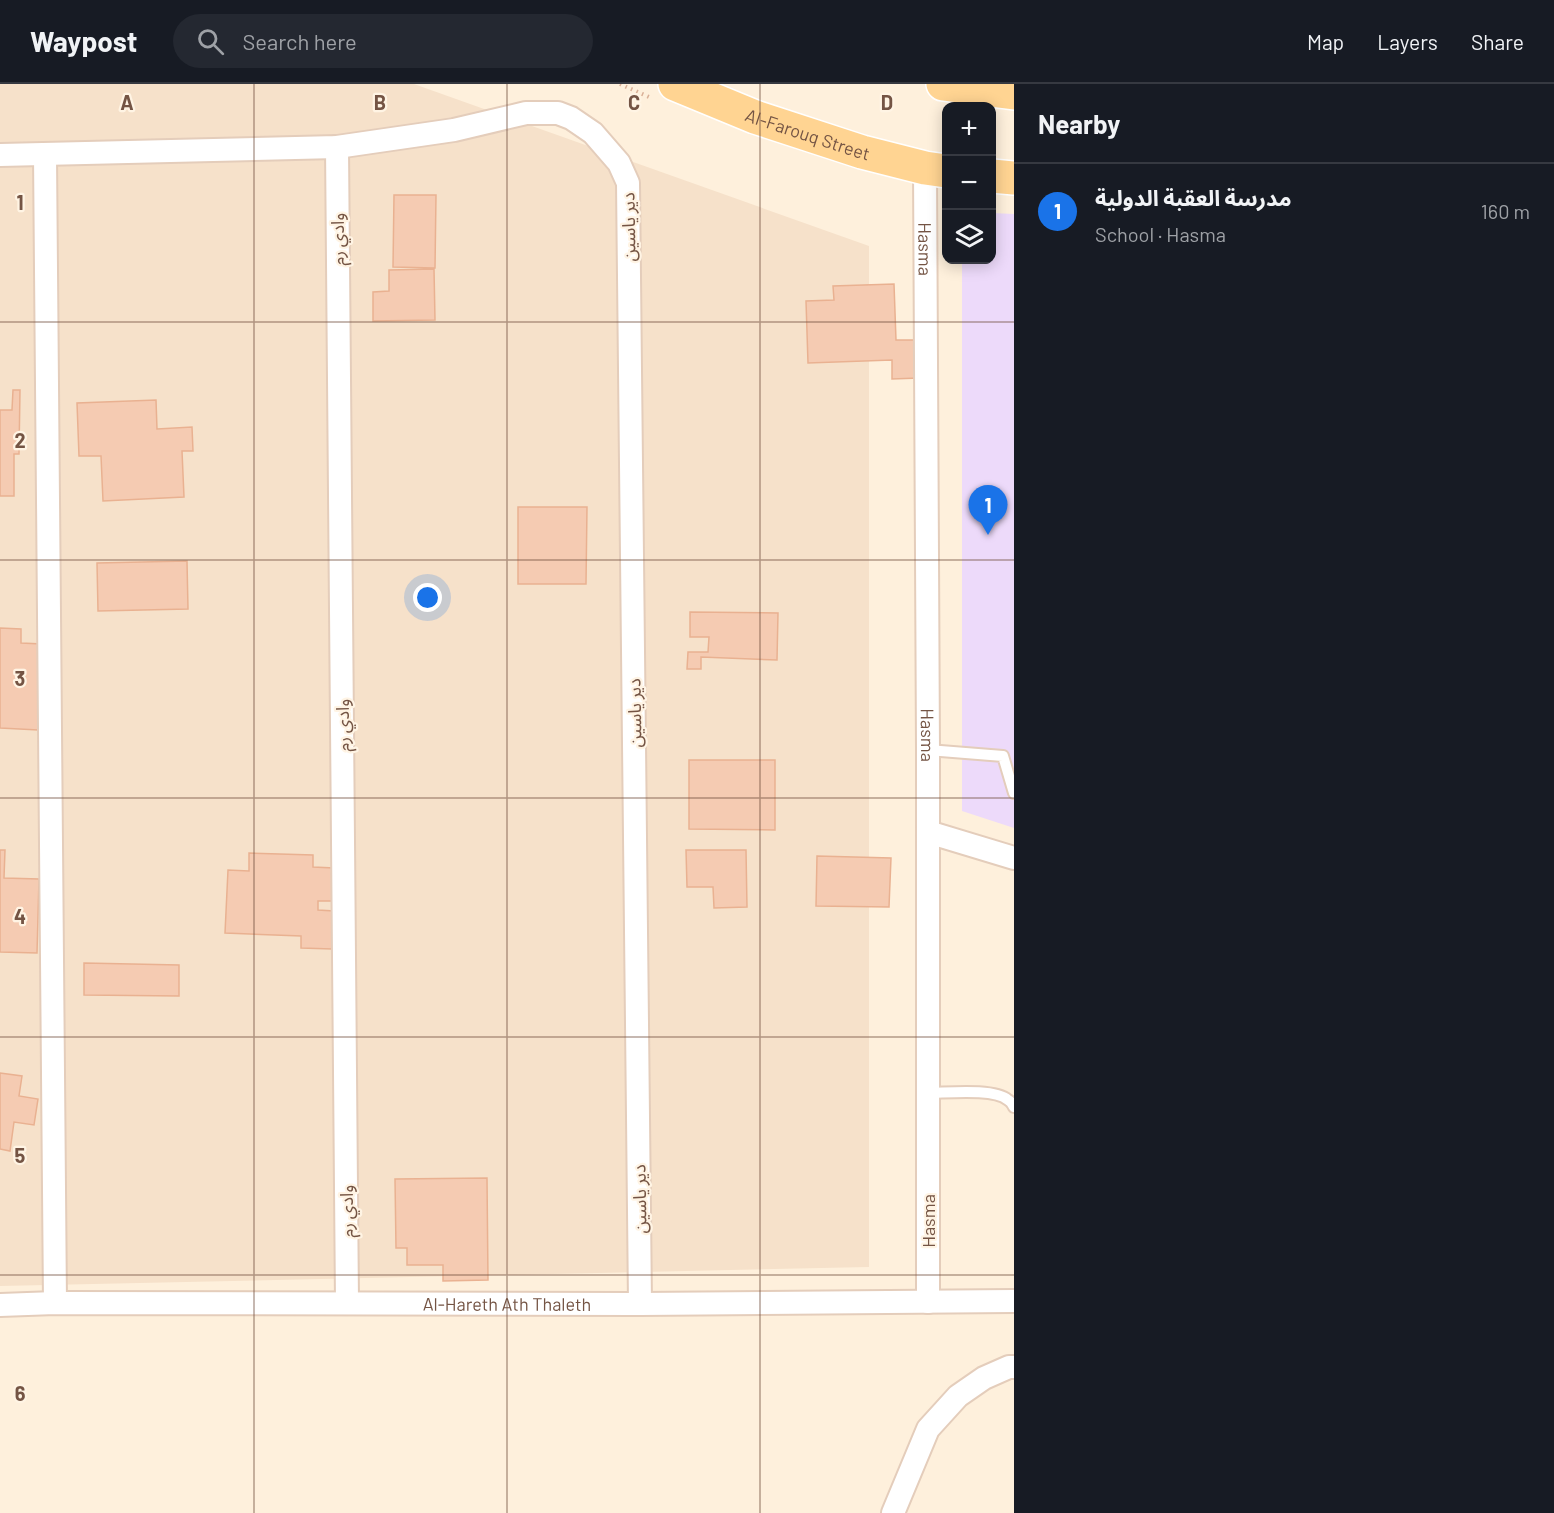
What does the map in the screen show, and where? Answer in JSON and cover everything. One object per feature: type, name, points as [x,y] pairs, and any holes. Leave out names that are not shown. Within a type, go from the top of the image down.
[{"type":"main road","name":"Al-Farouq Street","points":[[677,84],[755,117],[862,152],[936,170]]},
{"type":"main road","points":[[944,84],[1014,93]]},
{"type":"main road","points":[[996,176],[1014,178]]},
{"type":"street","name":"دير ياسين","points":[[0,155],[337,147],[454,130],[526,113],[558,113],[571,118],[593,133],[618,163],[628,183],[640,1304]]},
{"type":"street","name":"وادي رم","points":[[337,147],[347,1304]]},
{"type":"street","points":[[45,154],[55,1304]]},
{"type":"street","name":"Hasma","points":[[928,1302],[928,750],[936,170]]},
{"type":"street","points":[[928,832],[1014,858]]},
{"type":"street","name":"Al-Hareth Ath Thaleth","points":[[0,1305],[1014,1301]]},
{"type":"street","points":[[893,1513],[928,1429],[958,1396],[984,1378],[1014,1367]]},
{"type":"lane","points":[[928,750],[1003,756],[1014,793]]},
{"type":"lane","points":[[928,1094],[999,1095],[1008,1099],[1014,1107]]},
{"type":"shaded area","points":[[0,84],[414,84],[869,246],[869,1267],[0,1286]]},
{"type":"shaded area","points":[[996,213],[1014,214],[1014,828],[962,811],[962,264],[996,264]]},
{"type":"building","points":[[394,195],[436,195],[435,268],[393,267]]},
{"type":"building","points":[[434,269],[435,320],[373,321],[373,292],[389,291],[389,270]]},
{"type":"building","points":[[894,284],[896,340],[917,340],[919,378],[892,379],[892,360],[808,363],[806,301],[834,300],[833,286]]},
{"type":"building","points":[[13,390],[20,390],[19,454],[14,454],[14,496],[0,496],[0,410],[12,410]]},
{"type":"building","points":[[156,400],[157,429],[192,427],[193,451],[182,451],[184,497],[103,501],[101,456],[79,456],[77,403]]},
{"type":"building","points":[[518,507],[587,507],[586,584],[518,584]]},
{"type":"building","points":[[187,561],[188,609],[98,611],[97,563]]},
{"type":"building","points":[[690,612],[778,613],[777,660],[701,657],[701,669],[687,669],[688,652],[708,652],[709,637],[690,637]]},
{"type":"building","points":[[0,628],[21,629],[21,643],[42,644],[38,730],[0,728]]},
{"type":"building","points":[[689,760],[775,760],[775,830],[689,829]]},
{"type":"building","points":[[0,850],[5,850],[4,878],[39,879],[37,953],[0,952]]},
{"type":"building","points":[[686,850],[746,850],[747,907],[714,908],[713,887],[687,887]]},
{"type":"building","points":[[249,853],[313,855],[313,867],[334,868],[333,901],[318,901],[318,910],[334,911],[332,949],[301,948],[301,936],[225,933],[228,870],[249,871]]},
{"type":"building","points":[[817,856],[891,858],[889,907],[816,906]]},
{"type":"building","points":[[84,963],[179,965],[179,996],[84,995]]},
{"type":"building","points":[[0,1073],[22,1076],[19,1096],[38,1099],[34,1125],[14,1122],[10,1151],[0,1149]]},
{"type":"building","points":[[487,1178],[488,1280],[443,1281],[443,1265],[407,1265],[407,1248],[396,1248],[395,1179]]},
{"type":"place","name":"مدرسة العقبة الدولية","points":[[988,535]]}]
